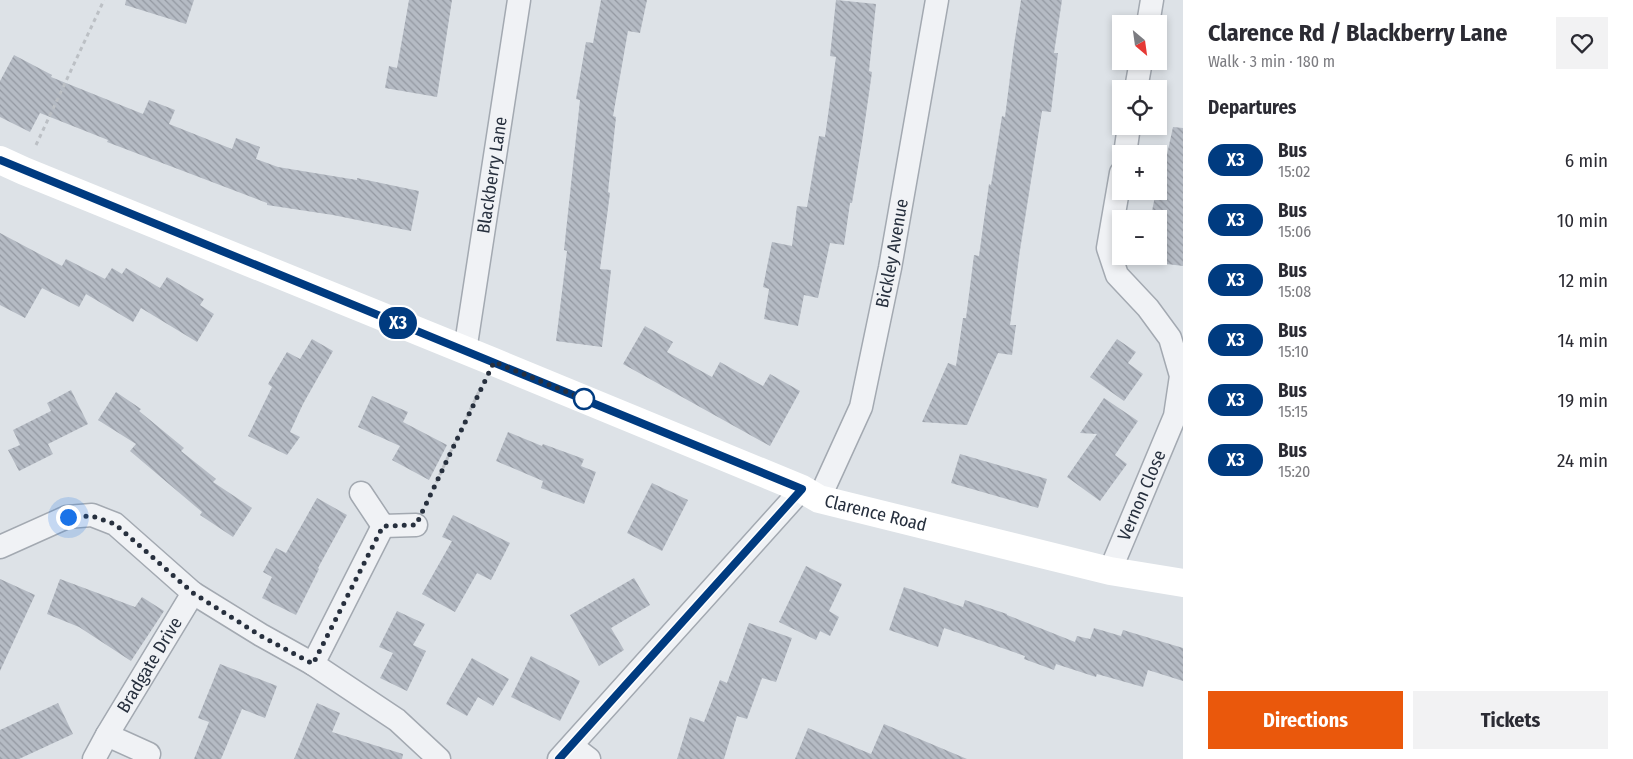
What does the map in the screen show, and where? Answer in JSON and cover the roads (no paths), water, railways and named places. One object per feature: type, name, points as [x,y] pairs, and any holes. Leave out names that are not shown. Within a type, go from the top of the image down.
[{"type":"street","name":"Blackberry Lane","points":[[465,351],[518,0]]},
{"type":"street","name":"Bickley Avenue","points":[[574,754],[811,494],[861,407],[890,268],[937,0]]},
{"type":"street","points":[[1150,15],[1152,0]]},
{"type":"street","name":"Clarence Road","points":[[12,165],[811,494],[1110,571],[1183,583]]},
{"type":"street","name":"Vernon Close","points":[[1110,571],[1174,416],[1181,376],[1170,338],[1148,308],[1117,275],[1108,248],[1116,200]]},
{"type":"street","points":[[361,493],[383,526]]},
{"type":"street","points":[[0,547],[68,517],[92,516],[115,524],[193,593],[261,636],[313,664],[397,720],[439,759]]},
{"type":"street","points":[[383,526],[416,525]]},
{"type":"street","points":[[313,664],[383,526]]},
{"type":"street","name":"Bradgate Drive","points":[[94,759],[106,735],[193,593]]},
{"type":"street","points":[[106,735],[149,754]]}]
